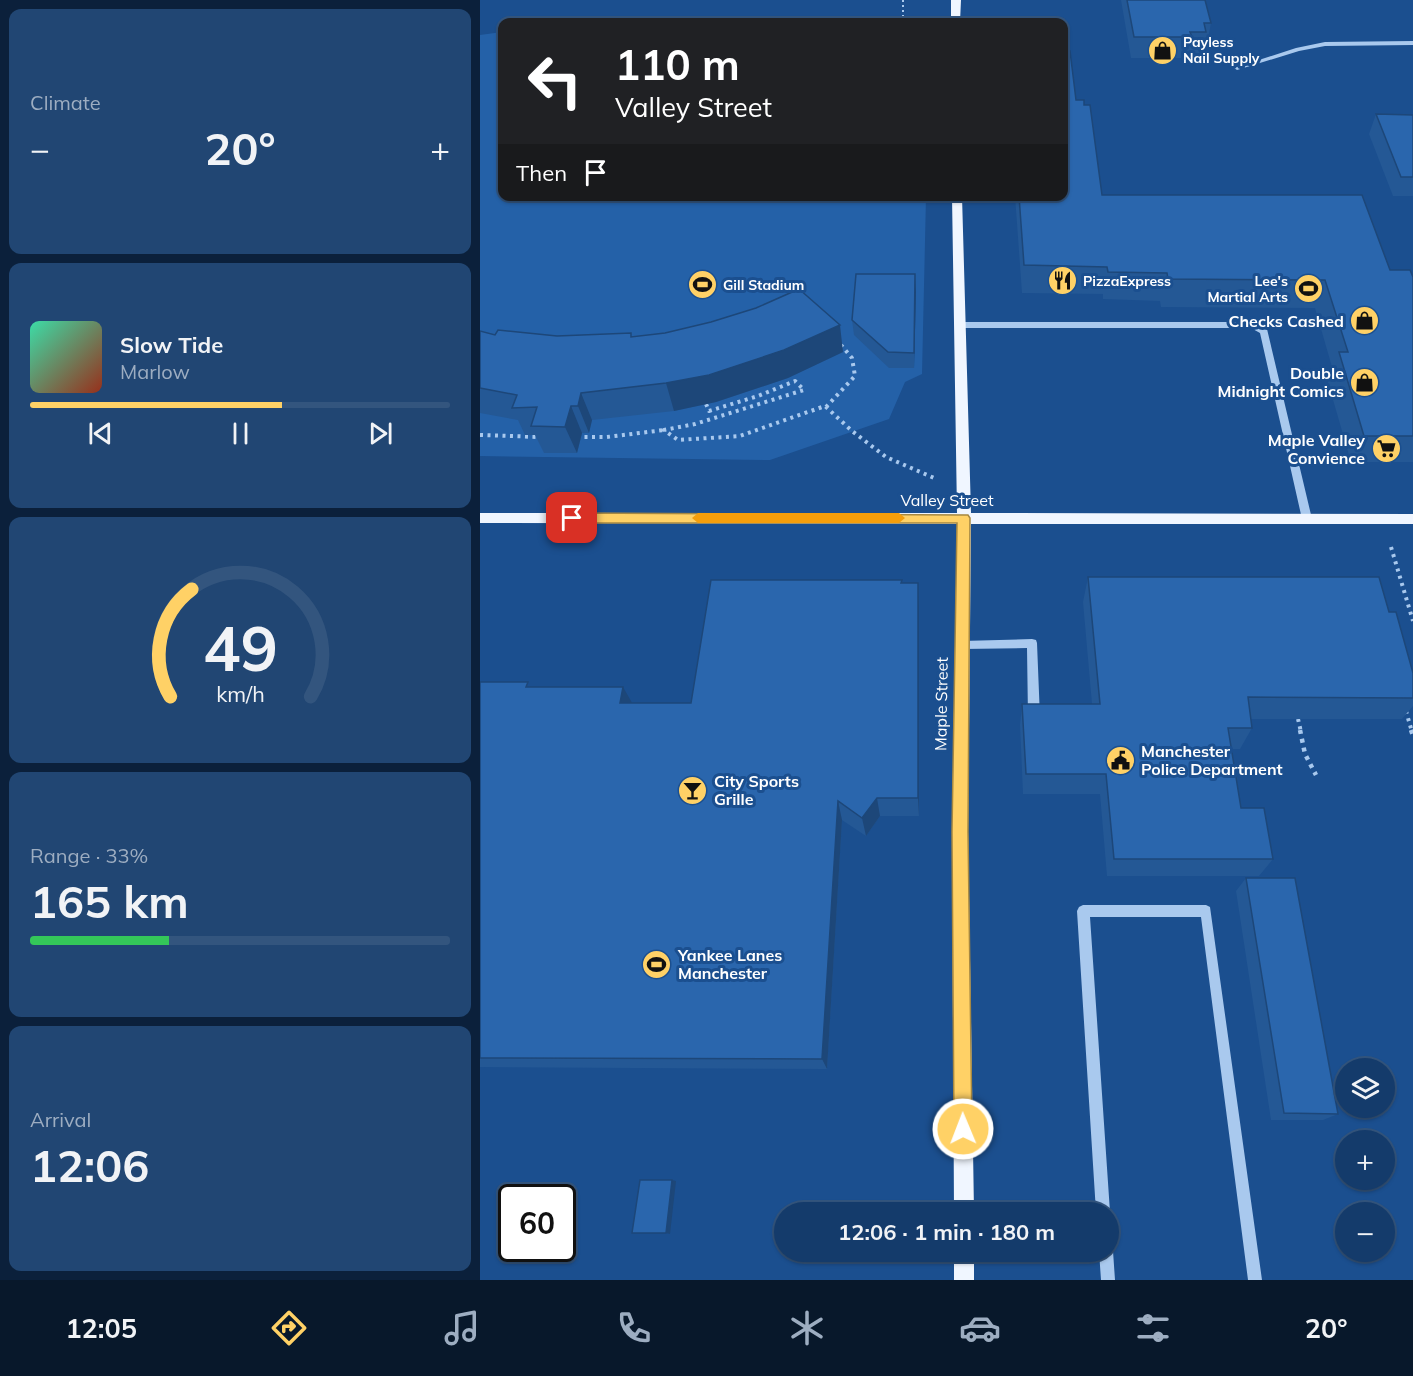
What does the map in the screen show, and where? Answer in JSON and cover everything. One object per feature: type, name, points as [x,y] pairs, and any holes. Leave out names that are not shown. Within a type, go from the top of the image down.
[{"type":"main road","points":[[956,0],[956,18]]},
{"type":"main road","name":"Maple Street","points":[[957,201],[964,518],[960,832],[964,1202]]},
{"type":"main road","name":"Valley Street","points":[[480,518],[1413,519]]},
{"type":"main road","points":[[964,1262],[964,1280]]},
{"type":"lane","points":[[1238,68],[1298,49],[1325,44],[1413,44]]},
{"type":"lane","points":[[959,325],[1252,325],[1264,331],[1307,519]]},
{"type":"lane","points":[[962,645],[1032,644],[1034,718]]},
{"type":"lane","points":[[1103,1202],[1083,911],[1206,911],[1255,1280]]},
{"type":"lane","points":[[1107,1262],[1108,1280]]},
{"type":"path","points":[[903,0],[903,18]]},
{"type":"path","points":[[664,430],[678,440],[740,436],[826,407],[855,376],[852,358],[834,338]]},
{"type":"path","points":[[572,437],[607,437],[695,424],[804,390],[795,381],[709,411],[706,404]]},
{"type":"path","points":[[826,407],[886,458],[934,478]]},
{"type":"path","points":[[480,435],[548,437]]},
{"type":"path","points":[[1391,547],[1413,621]]},
{"type":"path","points":[[1405,706],[1413,736]]},
{"type":"path","points":[[1298,719],[1305,754],[1316,775]]},
{"type":"shaded area","name":"Gill Stadium","points":[[498,33],[498,201],[926,201],[922,374],[905,382],[889,419],[770,460],[480,456],[480,35]]},
{"type":"building","points":[[1127,0],[1205,0],[1211,23],[1204,23],[1206,32],[1190,32],[1192,37],[1134,37]]},
{"type":"building","points":[[1068,51],[1070,51],[1076,100],[1084,100],[1084,105],[1090,105],[1102,195],[1362,195],[1390,270],[1410,270],[1413,277],[1413,436],[1364,436],[1339,352],[1348,352],[1325,280],[1168,279],[1167,273],[1108,272],[1107,267],[1024,265],[1019,201],[1068,201]]},
{"type":"building","points":[[1376,114],[1413,115],[1413,177],[1401,177]]},
{"type":"building","points":[[856,274],[915,274],[914,353],[888,352],[852,320]]},
{"type":"building","points":[[799,289],[840,325],[784,350],[709,375],[666,383],[581,393],[578,406],[571,406],[565,427],[531,426],[537,407],[512,408],[517,395],[480,388],[480,331],[495,335],[498,330],[557,336],[631,333],[631,337],[665,333],[756,308]]},
{"type":"building","name":"Manchester Police Department","points":[[1088,577],[1379,577],[1389,612],[1396,612],[1413,673],[1413,698],[1248,697],[1252,728],[1228,728],[1241,808],[1264,808],[1273,859],[1114,859],[1106,774],[1026,774],[1022,704],[1100,704]]},
{"type":"building","name":"Yankee Lanes Manchester","points":[[711,580],[902,580],[901,583],[918,583],[918,798],[877,798],[862,818],[838,801],[822,1059],[480,1058],[480,682],[528,682],[526,687],[623,687],[620,703],[691,703]]},
{"type":"building","points":[[1246,878],[1295,878],[1335,1098],[1335,1114],[1284,1113]]},
{"type":"building","points":[[640,1180],[672,1180],[666,1233],[632,1233]]},
{"type":"slow traffic","points":[[698,518],[899,518]]},
{"type":"place","name":"Payless Nail Supply","points":[[1162,50]]},
{"type":"place","name":"PizzaExpress","points":[[1062,281]]},
{"type":"place","name":"Gill Stadium","points":[[702,285]]},
{"type":"place","name":"Lee's Martial Arts","points":[[1309,289]]},
{"type":"place","name":"Checks Cashed","points":[[1365,321]]},
{"type":"place","name":"Double Midnight Comics","points":[[1365,382]]},
{"type":"place","name":"Maple Valley Convience","points":[[1386,449]]},
{"type":"place","name":"Manchester Police Department","points":[[1120,760]]},
{"type":"place","name":"City Sports Grille","points":[[693,790]]},
{"type":"place","name":"Yankee Lanes Manchester","points":[[657,964]]},
{"type":"route","points":[[572,518],[964,518],[960,832],[963,1129]]}]
